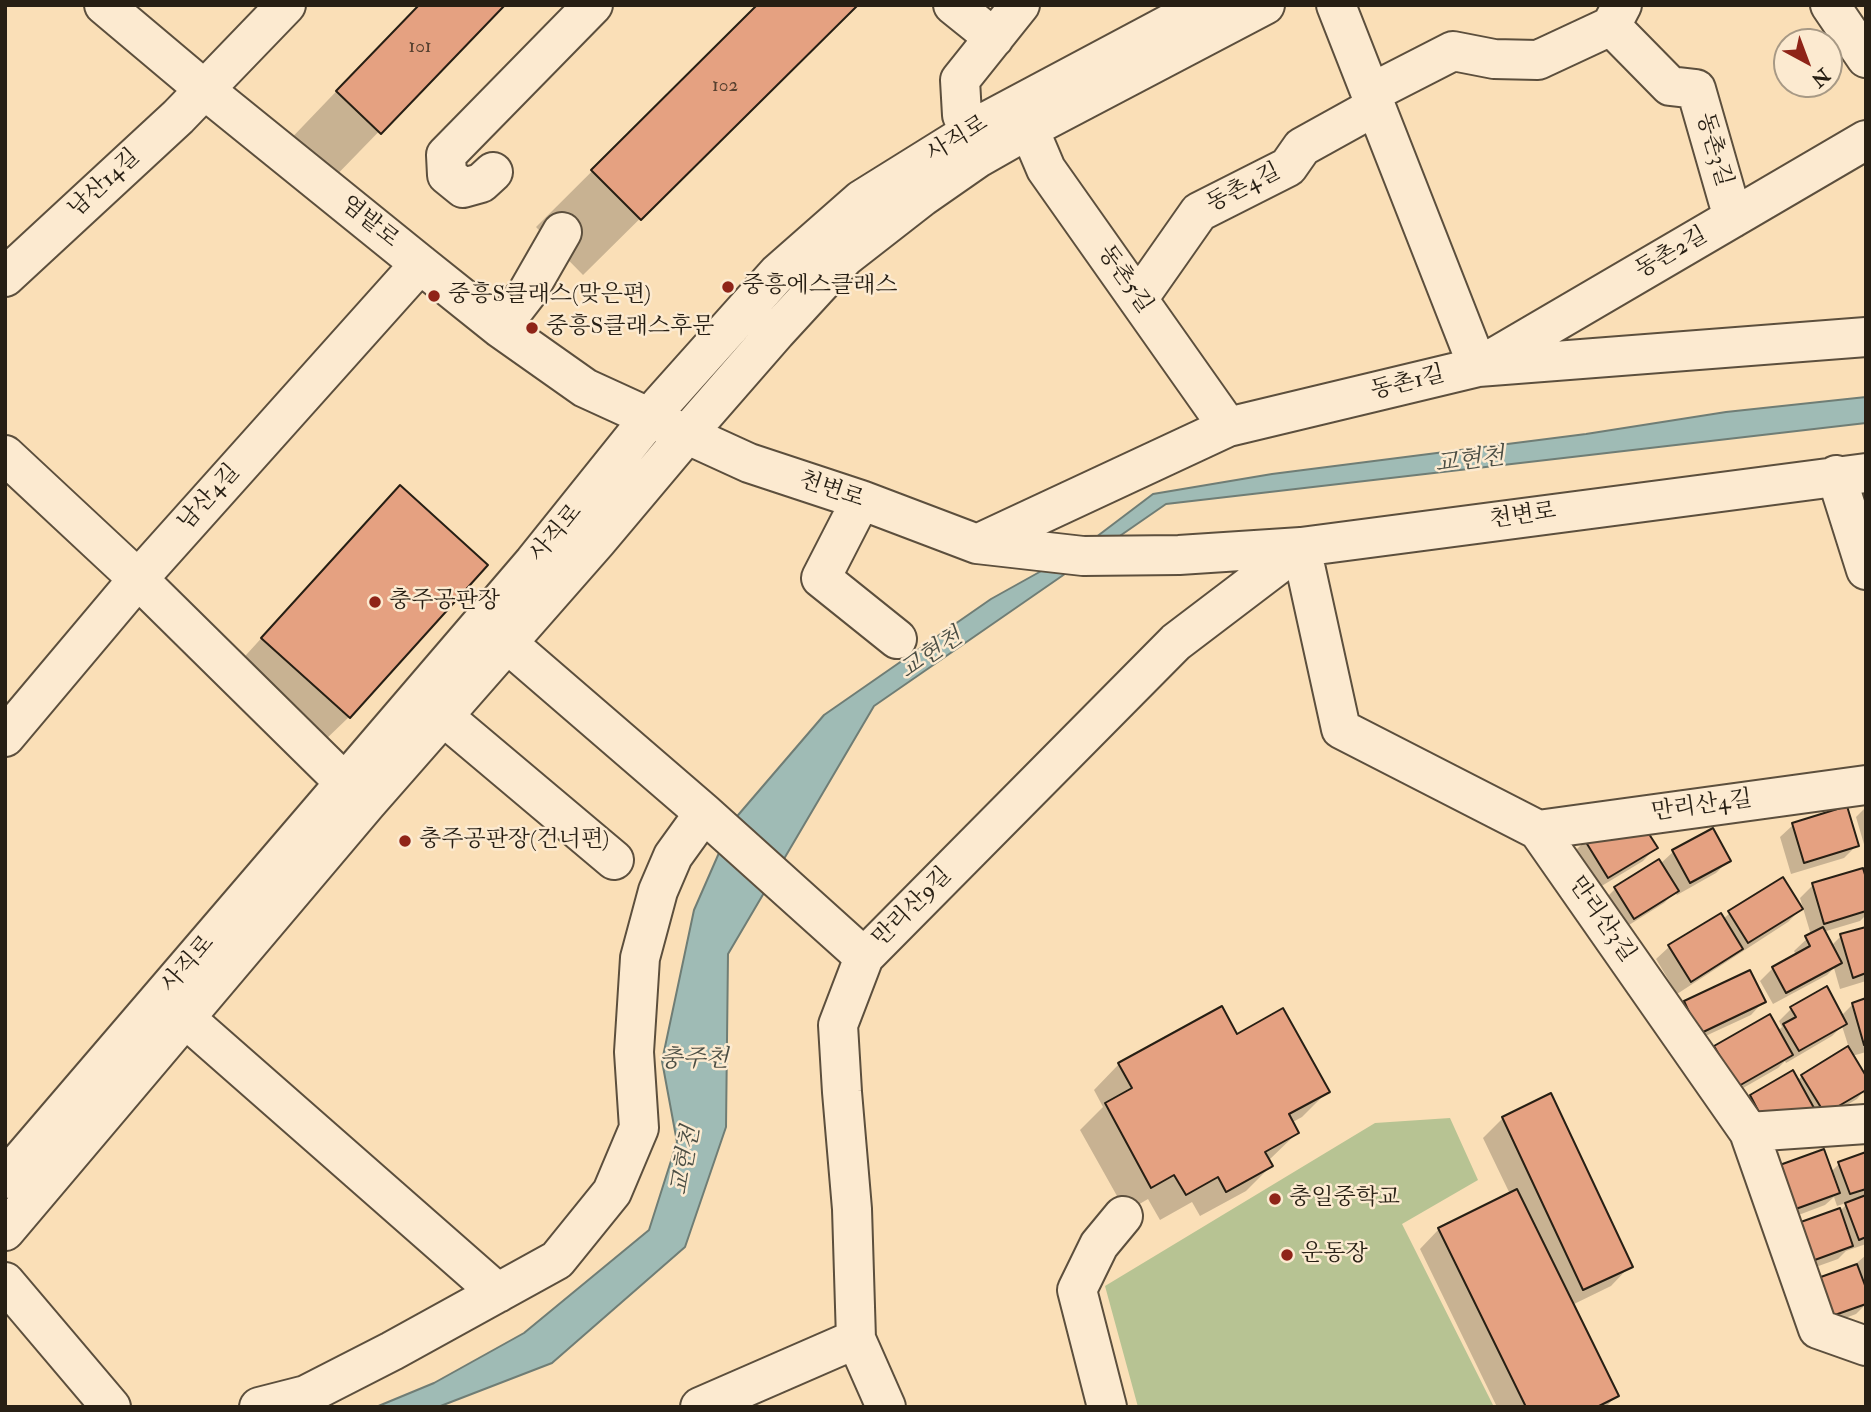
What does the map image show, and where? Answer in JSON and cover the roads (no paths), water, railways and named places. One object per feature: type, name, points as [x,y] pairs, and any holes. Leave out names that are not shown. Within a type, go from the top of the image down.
[{"type":"street","name":"염밭로","points":[[104,5],[500,328],[585,387],[649,419]]},
{"type":"street","name":"남산14길","points":[[5,277],[205,90],[286,5]]},
{"type":"street","points":[[493,172],[481,183],[463,188],[447,174],[446,155],[593,5]]},
{"type":"street","points":[[953,5],[994,38]]},
{"type":"street","points":[[969,133],[962,115],[960,80],[1020,5]]},
{"type":"street","name":"사직로","points":[[5,1179],[570,519],[716,340],[778,272],[861,200],[991,119],[1205,5]]},
{"type":"street","name":"사직로","points":[[5,1231],[367,803],[776,332],[845,257],[922,197],[978,158],[1265,5]]},
{"type":"street","points":[[1336,5],[1478,367]]},
{"type":"street","points":[[1830,5],[1866,58]]},
{"type":"street","name":"동촌4길","points":[[1138,299],[1199,212],[1288,167],[1302,147],[1453,51],[1494,59],[1538,60],[1617,16]]},
{"type":"street","name":"동촌3길","points":[[1617,16],[1670,86],[1696,89],[1733,218]]},
{"type":"street","name":"동촌5길","points":[[1029,129],[1046,169],[1228,427]]},
{"type":"street","name":"동촌2길","points":[[1478,367],[1866,140]]},
{"type":"street","points":[[500,328],[527,293],[562,232]]},
{"type":"street","name":"남산4길","points":[[5,737],[138,579],[420,264]]},
{"type":"street","name":"동촌1길","points":[[977,544],[1228,427],[1478,367],[1866,337]]},
{"type":"street","name":"천변로","points":[[649,419],[749,463],[861,500],[977,544],[1083,556],[1179,555],[1301,547],[1851,474]]},
{"type":"street","points":[[5,455],[138,579],[345,783]]},
{"type":"street","points":[[1851,474],[1866,570]]},
{"type":"street","points":[[861,500],[821,578],[897,639]]},
{"type":"street","name":"만리산3길","points":[[1301,547],[1341,729],[1538,830],[1749,1132],[1818,1329],[1866,1346]]},
{"type":"street","name":"만리산9길","points":[[886,1407],[856,1339],[852,1209],[838,1025],[864,957],[1177,642],[1301,547]]},
{"type":"street","points":[[507,643],[704,813],[864,957]]},
{"type":"street","points":[[443,716],[614,860]]},
{"type":"street","name":"만리산4길","points":[[1538,830],[1866,785]]},
{"type":"street","points":[[259,1407],[306,1395],[393,1351],[557,1260],[612,1192],[639,1128],[634,1052],[640,958],[658,891],[673,856],[704,813]]},
{"type":"street","name":"사직로","points":[[185,1018],[498,1293]]},
{"type":"street","points":[[1749,1132],[1866,1124]]},
{"type":"street","points":[[1107,1407],[1077,1290],[1100,1245],[1123,1216]]},
{"type":"street","points":[[5,1282],[111,1407]]},
{"type":"street","points":[[700,1407],[856,1339]]},
{"type":"water","name":"충주천","points":[[1866,397],[1866,423],[1166,504],[874,706],[728,954],[726,1127],[685,1247],[552,1363],[438,1407],[376,1407],[434,1383],[524,1333],[649,1230],[677,1142],[662,1061],[694,910],[733,821],[824,715],[991,599],[1079,550],[1153,494],[1272,474],[1586,434],[1726,412]]},
{"type":"place","name":"중흥에스클래스","points":[[728,287]]},
{"type":"place","name":"중흥S클래스(맞은편)","points":[[434,296]]},
{"type":"place","name":"중흥S클래스후문","points":[[532,328]]},
{"type":"place","name":"충주공판장","points":[[375,602]]},
{"type":"place","name":"충주공판장(건너편)","points":[[405,841]]},
{"type":"place","name":"충일중학교","points":[[1275,1199]]},
{"type":"place","name":"운동장","points":[[1287,1255]]},
{"type":"water label","name":"교현천","points":[[1470,462]]},
{"type":"water label","name":"교현천","points":[[932,655]]},
{"type":"water label","name":"교현천","points":[[687,1161]]}]
